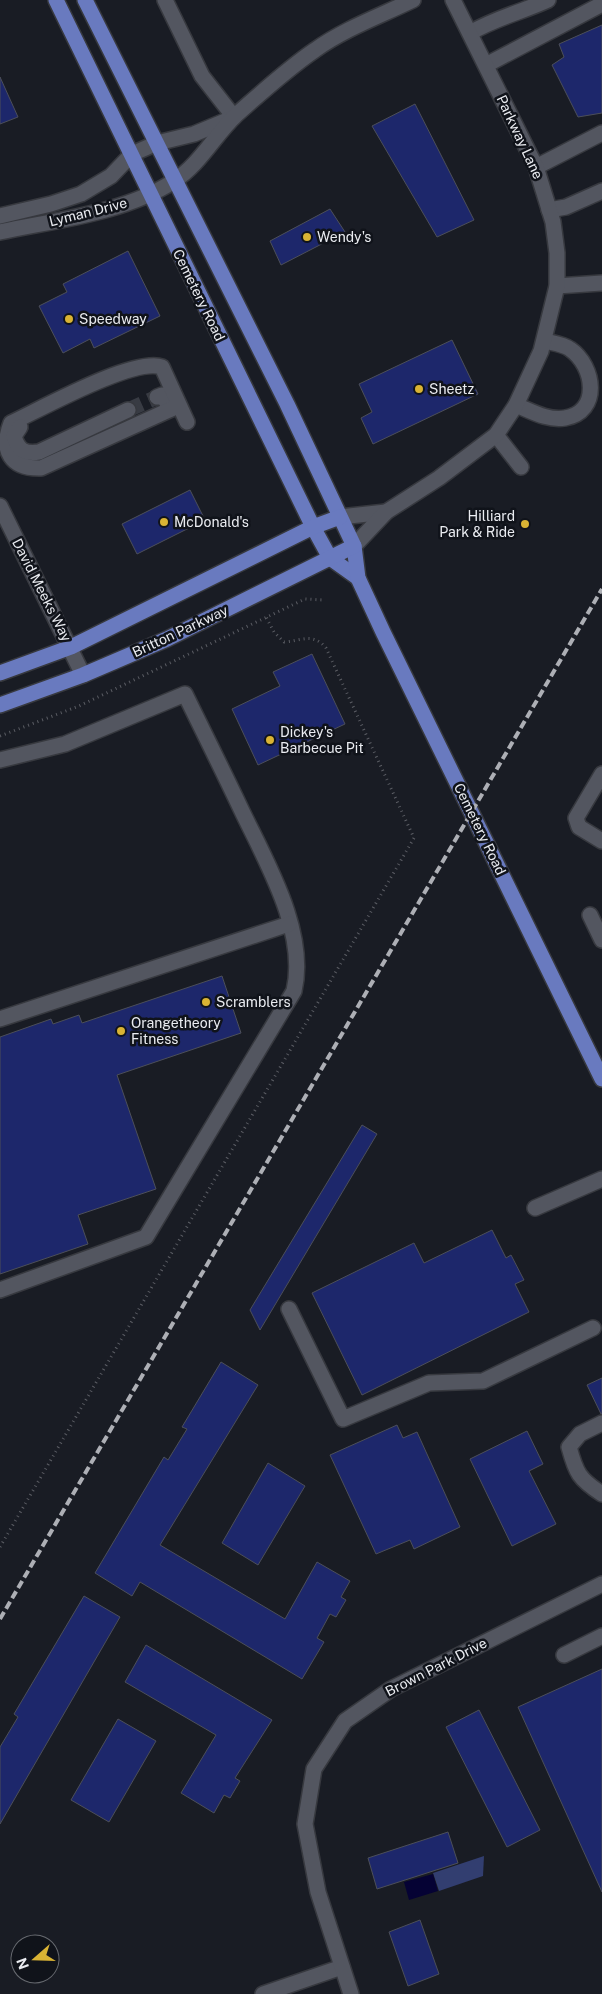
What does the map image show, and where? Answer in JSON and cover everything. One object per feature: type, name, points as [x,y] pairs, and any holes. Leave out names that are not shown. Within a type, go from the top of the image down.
[{"type":"main road","name":"Cemetery Road","points":[[56,0],[313,527],[330,558],[358,578]]},
{"type":"main road","name":"Cemetery Road","points":[[85,0],[287,404],[354,546],[358,578],[602,1079]]},
{"type":"main road","points":[[0,673],[71,646],[313,527],[340,517]]},
{"type":"main road","name":"Britton Parkway","points":[[0,705],[84,675],[167,639],[354,546]]},
{"type":"street","points":[[165,0],[202,76],[234,117]]},
{"type":"street","name":"Lyman Drive","points":[[0,232],[123,205],[174,181],[205,153],[234,117],[316,49],[413,0]]},
{"type":"street","name":"Parkway Lane","points":[[354,546],[386,512],[439,478],[496,435],[516,406],[545,341],[557,286],[557,244],[536,167],[453,0]]},
{"type":"street","points":[[470,33],[489,22],[521,12],[548,0]]},
{"type":"street","points":[[486,65],[602,4]]},
{"type":"street","name":"Lyman Drive","points":[[0,216],[51,204],[81,194],[111,176],[132,154],[156,143],[194,134],[234,117]]},
{"type":"street","points":[[536,167],[602,134]]},
{"type":"street","points":[[549,210],[566,207],[602,191]]},
{"type":"street","points":[[557,286],[602,283]]},
{"type":"street","points":[[516,406],[549,418],[565,418],[578,413],[589,400],[592,382],[584,363],[571,350],[545,341]]},
{"type":"street","points":[[153,364],[162,367],[175,408],[41,468],[29,469],[4,457],[11,423],[123,372],[153,364]]},
{"type":"street","points":[[157,398],[162,395],[187,422]]},
{"type":"street","points":[[45,407],[43,414],[18,428],[14,436],[20,450],[28,453],[38,452],[128,410]]},
{"type":"street","points":[[496,435],[521,466]]},
{"type":"street","name":"David Meeks Way","points":[[0,506],[84,675]]},
{"type":"street","name":"Parkway Lane","points":[[340,517],[386,512]]},
{"type":"street","points":[[0,760],[66,744],[185,694],[278,887],[297,952],[298,973],[294,991],[146,1237],[0,1290]]},
{"type":"street","points":[[602,774],[576,818],[579,827],[602,842]]},
{"type":"street","points":[[590,915],[602,940]]},
{"type":"street","points":[[0,1019],[289,924]]},
{"type":"street","points":[[535,1208],[602,1179]]},
{"type":"street","points":[[288,1309],[343,1418],[429,1383],[483,1381],[593,1328]]},
{"type":"street","points":[[602,1423],[580,1434],[570,1447],[574,1463],[584,1482],[602,1494]]},
{"type":"street","name":"Brown Park Drive","points":[[350,1994],[318,1892],[305,1824],[314,1768],[345,1721],[391,1689],[602,1585]]},
{"type":"street","points":[[564,1655],[602,1636]]},
{"type":"street","points":[[263,1994],[342,1967]]},
{"type":"path","points":[[0,736],[79,706],[305,599],[323,600]]},
{"type":"shaded area","points":[[484,1856],[483,1876],[439,1891],[433,1873]]},
{"type":"shaded area","points":[[433,1874],[438,1891],[409,1900],[404,1882]]},
{"type":"building","points":[[602,25],[602,113],[578,117],[552,65],[564,57],[559,44]]},
{"type":"building","points":[[0,77],[18,117],[0,124]]},
{"type":"building","points":[[415,104],[474,220],[437,237],[372,126]]},
{"type":"building","name":"Wendy's","points":[[330,209],[345,232],[281,265],[270,241]]},
{"type":"building","points":[[128,251],[160,316],[94,348],[90,339],[63,353],[39,306],[67,292],[63,284]]},
{"type":"building","name":"Sheetz","points":[[452,340],[478,394],[373,444],[361,418],[372,412],[359,384]]},
{"type":"building","name":"McDonald's","points":[[190,490],[205,520],[137,554],[122,524]]},
{"type":"building","points":[[312,654],[345,724],[258,765],[232,709],[280,686],[273,672]]},
{"type":"building","points":[[222,976],[241,1033],[117,1075],[156,1189],[78,1215],[88,1244],[0,1274],[0,1037],[51,1019],[53,1024],[79,1015],[82,1023]]},
{"type":"building","points":[[362,1125],[377,1134],[260,1330],[250,1310]]},
{"type":"building","points":[[492,1230],[506,1258],[511,1255],[524,1280],[515,1284],[529,1312],[362,1395],[312,1293],[414,1243],[424,1263]]},
{"type":"building","points":[[221,1362],[258,1385],[160,1545],[285,1619],[317,1562],[350,1581],[341,1597],[346,1600],[336,1617],[330,1614],[317,1638],[324,1642],[302,1679],[140,1582],[132,1596],[95,1573],[164,1457],[168,1460],[187,1429],[182,1427]]},
{"type":"building","points":[[602,1378],[602,1414],[601,1414],[587,1385]]},
{"type":"building","points":[[397,1425],[403,1438],[417,1432],[460,1527],[414,1549],[410,1540],[376,1554],[330,1455]]},
{"type":"building","points":[[527,1431],[543,1464],[529,1471],[556,1524],[512,1546],[470,1459]]},
{"type":"building","points":[[268,1463],[305,1486],[258,1565],[222,1543]]},
{"type":"building","points":[[84,1596],[120,1617],[0,1824],[0,1747],[18,1717],[14,1714]]},
{"type":"building","points":[[146,1645],[272,1720],[235,1778],[240,1781],[230,1798],[224,1795],[214,1813],[181,1793],[216,1735],[125,1682]]},
{"type":"building","points":[[602,1669],[602,1892],[518,1707]]},
{"type":"building","points":[[479,1710],[540,1830],[507,1847],[446,1727]]},
{"type":"building","points":[[118,1719],[156,1741],[109,1822],[71,1800]]},
{"type":"building","points":[[448,1832],[458,1863],[377,1889],[368,1858]]},
{"type":"building","points":[[420,1920],[439,1974],[408,1986],[389,1932]]},
{"type":"tunnel","points":[[128,410],[157,397]]},
{"type":"railway","points":[[0,1619],[602,589]]},
{"type":"place","name":"Wendy's","points":[[307,237]]},
{"type":"place","name":"Speedway","points":[[69,319]]},
{"type":"place","name":"Sheetz","points":[[419,389]]},
{"type":"place","name":"McDonald's","points":[[164,522]]},
{"type":"place","name":"Hilliard Park & Ride","points":[[525,524]]},
{"type":"place","name":"Dickey's Barbecue Pit","points":[[270,740]]},
{"type":"place","name":"Scramblers","points":[[206,1002]]},
{"type":"place","name":"Orangetheory Fitness","points":[[121,1031]]}]
